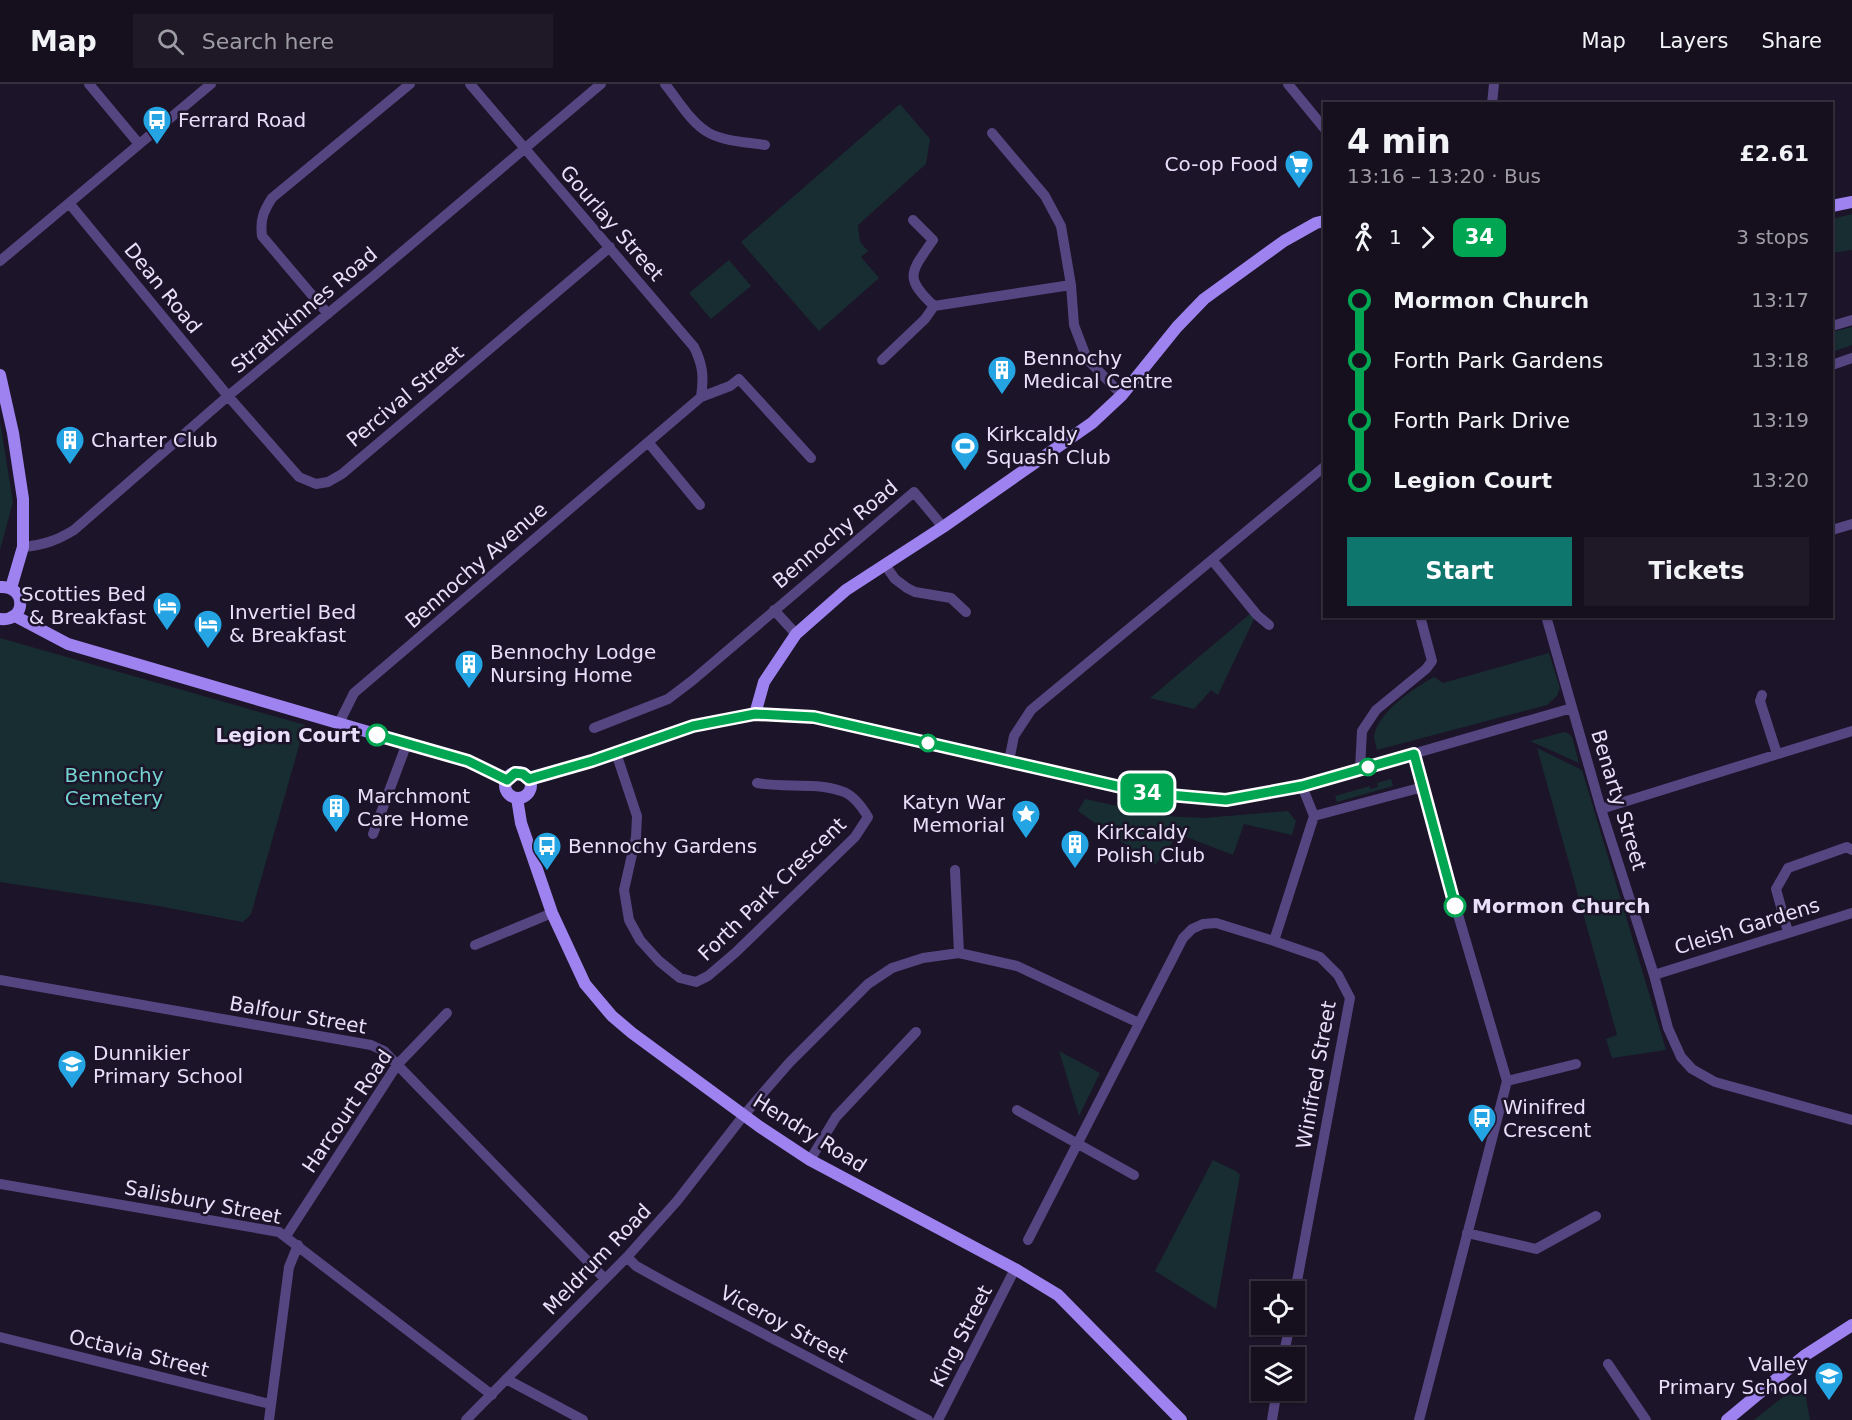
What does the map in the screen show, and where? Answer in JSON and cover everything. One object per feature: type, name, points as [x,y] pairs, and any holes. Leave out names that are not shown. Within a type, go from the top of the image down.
[{"type":"street","points":[[89,84],[139,144]]},
{"type":"street","points":[[0,261],[211,84]]},
{"type":"street","points":[[328,314],[262,236],[260,223],[264,210],[272,198],[410,84]]},
{"type":"street","name":"Gourlay Street","points":[[470,84],[694,347],[702,363],[704,378],[701,397]]},
{"type":"street","name":"Strathkinnes Road","points":[[22,547],[49,543],[74,530],[228,396],[601,84]]},
{"type":"street","points":[[665,84],[693,120],[709,133],[729,140],[765,145]]},
{"type":"street","points":[[1288,84],[1323,127]]},
{"type":"street","points":[[1492,102],[1494,84]]},
{"type":"street","points":[[992,133],[1045,196],[1061,226],[1071,285],[1074,325],[1087,360],[1122,395]]},
{"type":"street","points":[[1833,207],[1852,202]]},
{"type":"street","name":"Dean Road","points":[[69,203],[228,396]]},
{"type":"street","points":[[913,220],[933,240],[914,270],[913,282],[918,291],[934,306]]},
{"type":"street","points":[[755,714],[764,682],[796,634],[846,590],[943,527],[1092,423],[1122,395],[1177,327],[1204,299],[1284,241],[1323,221]]},
{"type":"street","name":"Percival Street","points":[[228,396],[299,477],[316,484],[328,482],[342,474],[610,247]]},
{"type":"street","points":[[882,360],[925,319],[934,306],[1071,285]]},
{"type":"street","points":[[1833,326],[1852,320]]},
{"type":"street","points":[[1833,365],[1852,358]]},
{"type":"street","points":[[0,375],[13,433],[23,499],[22,547],[6,588],[17,593],[20,609],[15,616],[6,620],[0,619]]},
{"type":"street","name":"Bennochy Avenue","points":[[339,723],[354,693],[701,397],[730,386],[736,375],[811,458]]},
{"type":"street","points":[[648,442],[700,505]]},
{"type":"street","points":[[1009,761],[1014,736],[1030,710],[1213,561],[1323,467]]},
{"type":"street","name":"Bennochy Road","points":[[594,728],[668,699],[914,492],[943,527]]},
{"type":"street","points":[[1833,530],[1852,524]]},
{"type":"street","points":[[1213,561],[1257,615],[1269,624]]},
{"type":"street","points":[[885,565],[895,579],[907,588],[951,598],[966,612]]},
{"type":"street","name":"Bennochy Road","points":[[774,610],[796,634]]},
{"type":"street","points":[[15,616],[68,644],[468,761],[507,780]]},
{"type":"street","points":[[1360,769],[1362,731],[1376,710],[1426,669],[1432,661],[1421,618]]},
{"type":"street","name":"Benarty Street","points":[[1550,618],[1572,708],[1601,809],[1654,975],[1673,1043],[1692,1069],[1714,1082],[1852,1120]]},
{"type":"street","points":[[1762,695],[1760,701],[1777,754]]},
{"type":"street","points":[[529,779],[616,753],[693,726],[755,714],[814,717],[1147,793],[1226,800],[1302,786],[1572,708]]},
{"type":"street","points":[[1601,809],[1852,730]]},
{"type":"street","points":[[373,834],[407,743]]},
{"type":"street","name":"Forth Park Crescent","points":[[616,753],[637,816],[636,837],[624,890],[629,920],[640,940],[659,961],[680,978],[696,982],[708,976],[735,953],[855,837],[868,817],[862,808],[842,791],[797,784],[778,787],[757,783]]},
{"type":"street","points":[[1414,754],[1452,895],[1507,1081],[1419,1420]]},
{"type":"street","points":[[515,773],[523,774],[529,779],[530,790],[524,796],[516,798],[507,791],[507,780],[515,773]]},
{"type":"street","points":[[1274,941],[1314,816],[1302,786]]},
{"type":"street","points":[[1314,816],[1423,787]]},
{"type":"street","name":"Hendry Road","points":[[516,798],[521,824],[552,913],[585,984],[612,1016],[744,1115],[810,1160],[1015,1269],[1058,1295],[1181,1420]]},
{"type":"street","points":[[1788,932],[1776,889],[1788,868],[1847,847],[1852,850]]},
{"type":"street","points":[[955,870],[959,953],[1017,966],[1139,1023]]},
{"type":"street","points":[[476,945],[552,913]]},
{"type":"street","name":"Cleish Gardens","points":[[1654,975],[1852,913]]},
{"type":"street","name":"Winifred Street","points":[[1028,1240],[1174,953],[1192,929],[1203,924],[1215,923],[1320,957],[1338,975],[1350,998],[1297,1281]]},
{"type":"street","name":"Meldrum Road","points":[[466,1420],[627,1257],[677,1201],[744,1115],[789,1063],[868,984],[892,968],[923,958],[959,953]]},
{"type":"street","name":"Balfour Street","points":[[0,980],[371,1045],[384,1051],[604,1278]]},
{"type":"street","name":"Harcourt Road","points":[[282,1234],[397,1065],[447,1013]]},
{"type":"street","points":[[810,1160],[836,1118],[916,1032]]},
{"type":"street","points":[[1507,1081],[1576,1064]]},
{"type":"street","points":[[1017,1110],[1134,1175]]},
{"type":"street","points":[[0,1178],[0,1185]]},
{"type":"street","name":"Salisbury Street","points":[[0,1185],[282,1234],[492,1395]]},
{"type":"street","points":[[1467,1233],[1536,1249],[1596,1216]]},
{"type":"street","points":[[271,1419],[270,1404],[289,1267],[298,1245]]},
{"type":"street","name":"Viceroy Street","points":[[627,1257],[636,1266],[674,1287],[928,1420]]},
{"type":"street","name":"King Street","points":[[938,1420],[1015,1269]]},
{"type":"street","points":[[1727,1420],[1804,1356],[1852,1325]]},
{"type":"street","name":"Octavia Street","points":[[0,1337],[270,1404]]},
{"type":"street","points":[[1608,1364],[1646,1420]]},
{"type":"street","points":[[506,1379],[583,1420]]},
{"type":"street","points":[[1272,1420],[1275,1401]]},
{"type":"green space","points":[[900,104],[930,139],[926,164],[858,225],[860,242],[868,251],[861,257],[879,278],[819,331],[741,242]]},
{"type":"green space","points":[[1852,214],[1852,250],[1833,253],[1833,219]]},
{"type":"green space","points":[[729,260],[751,286],[711,319],[689,293]]},
{"type":"green space","points":[[1852,327],[1852,345],[1833,352],[1833,332]]},
{"type":"green space","points":[[0,422],[13,502],[0,550]]},
{"type":"green space","points":[[1251,613],[1255,617],[1218,695],[1211,690],[1194,709],[1150,698]]},
{"type":"green space","name":"Bennochy Cemetery","points":[[0,638],[305,725],[251,914],[243,922],[153,905],[0,882]]},
{"type":"green space","points":[[1549,653],[1560,688],[1557,696],[1547,705],[1377,750],[1374,736],[1382,718],[1407,694],[1434,677],[1443,683]]},
{"type":"green space","points":[[1564,732],[1572,737],[1579,763],[1530,741]]},
{"type":"green space","points":[[1537,748],[1582,770],[1666,1050],[1612,1058],[1606,1039],[1617,1035]]},
{"type":"green space","points":[[1391,779],[1393,786],[1337,802],[1335,796],[1370,786],[1370,789],[1378,787],[1377,783]]},
{"type":"green space","points":[[1085,799],[1163,816],[1204,818],[1288,811],[1296,821],[1292,835],[1244,824],[1233,855],[1179,834],[1155,865],[1078,811]]},
{"type":"green space","points":[[1059,1051],[1100,1073],[1079,1116]]},
{"type":"green space","points":[[1213,1160],[1240,1175],[1216,1309],[1155,1271]]},
{"type":"green space","points":[[1803,1381],[1810,1420],[1754,1420]]},
{"type":"bus line","name":"34","points":[[377,735],[468,761],[507,780],[515,773],[523,774],[529,779],[592,761],[693,726],[755,714],[814,717],[1147,793],[1226,800],[1302,786],[1414,754],[1455,906]]},
{"type":"place","name":"Ferrard Road","points":[[157,146]]},
{"type":"place","name":"Co-op Food","points":[[1299,190]]},
{"type":"place","name":"Bennochy Medical Centre","points":[[1002,396]]},
{"type":"place","name":"Charter Club","points":[[70,466]]},
{"type":"place","name":"Kirkcaldy Squash Club","points":[[965,472]]},
{"type":"place","name":"Scotties Bed & Breakfast","points":[[167,632]]},
{"type":"place","name":"Invertiel Bed & Breakfast","points":[[208,650]]},
{"type":"place","name":"Bennochy Lodge Nursing Home","points":[[469,690]]},
{"type":"place","name":"Legion Court","points":[[377,735]]},
{"type":"place","name":"Marchmont Care Home","points":[[336,834]]},
{"type":"place","name":"Katyn War Memorial","points":[[1026,840]]},
{"type":"place","name":"Kirkcaldy Polish Club","points":[[1075,870]]},
{"type":"place","name":"Bennochy Gardens","points":[[547,872]]},
{"type":"place","name":"Mormon Church","points":[[1455,906]]},
{"type":"place","name":"Dunnikier Primary School","points":[[72,1090]]},
{"type":"place","name":"Winifred Crescent","points":[[1482,1144]]},
{"type":"place","name":"Valley Primary School","points":[[1829,1402]]}]
